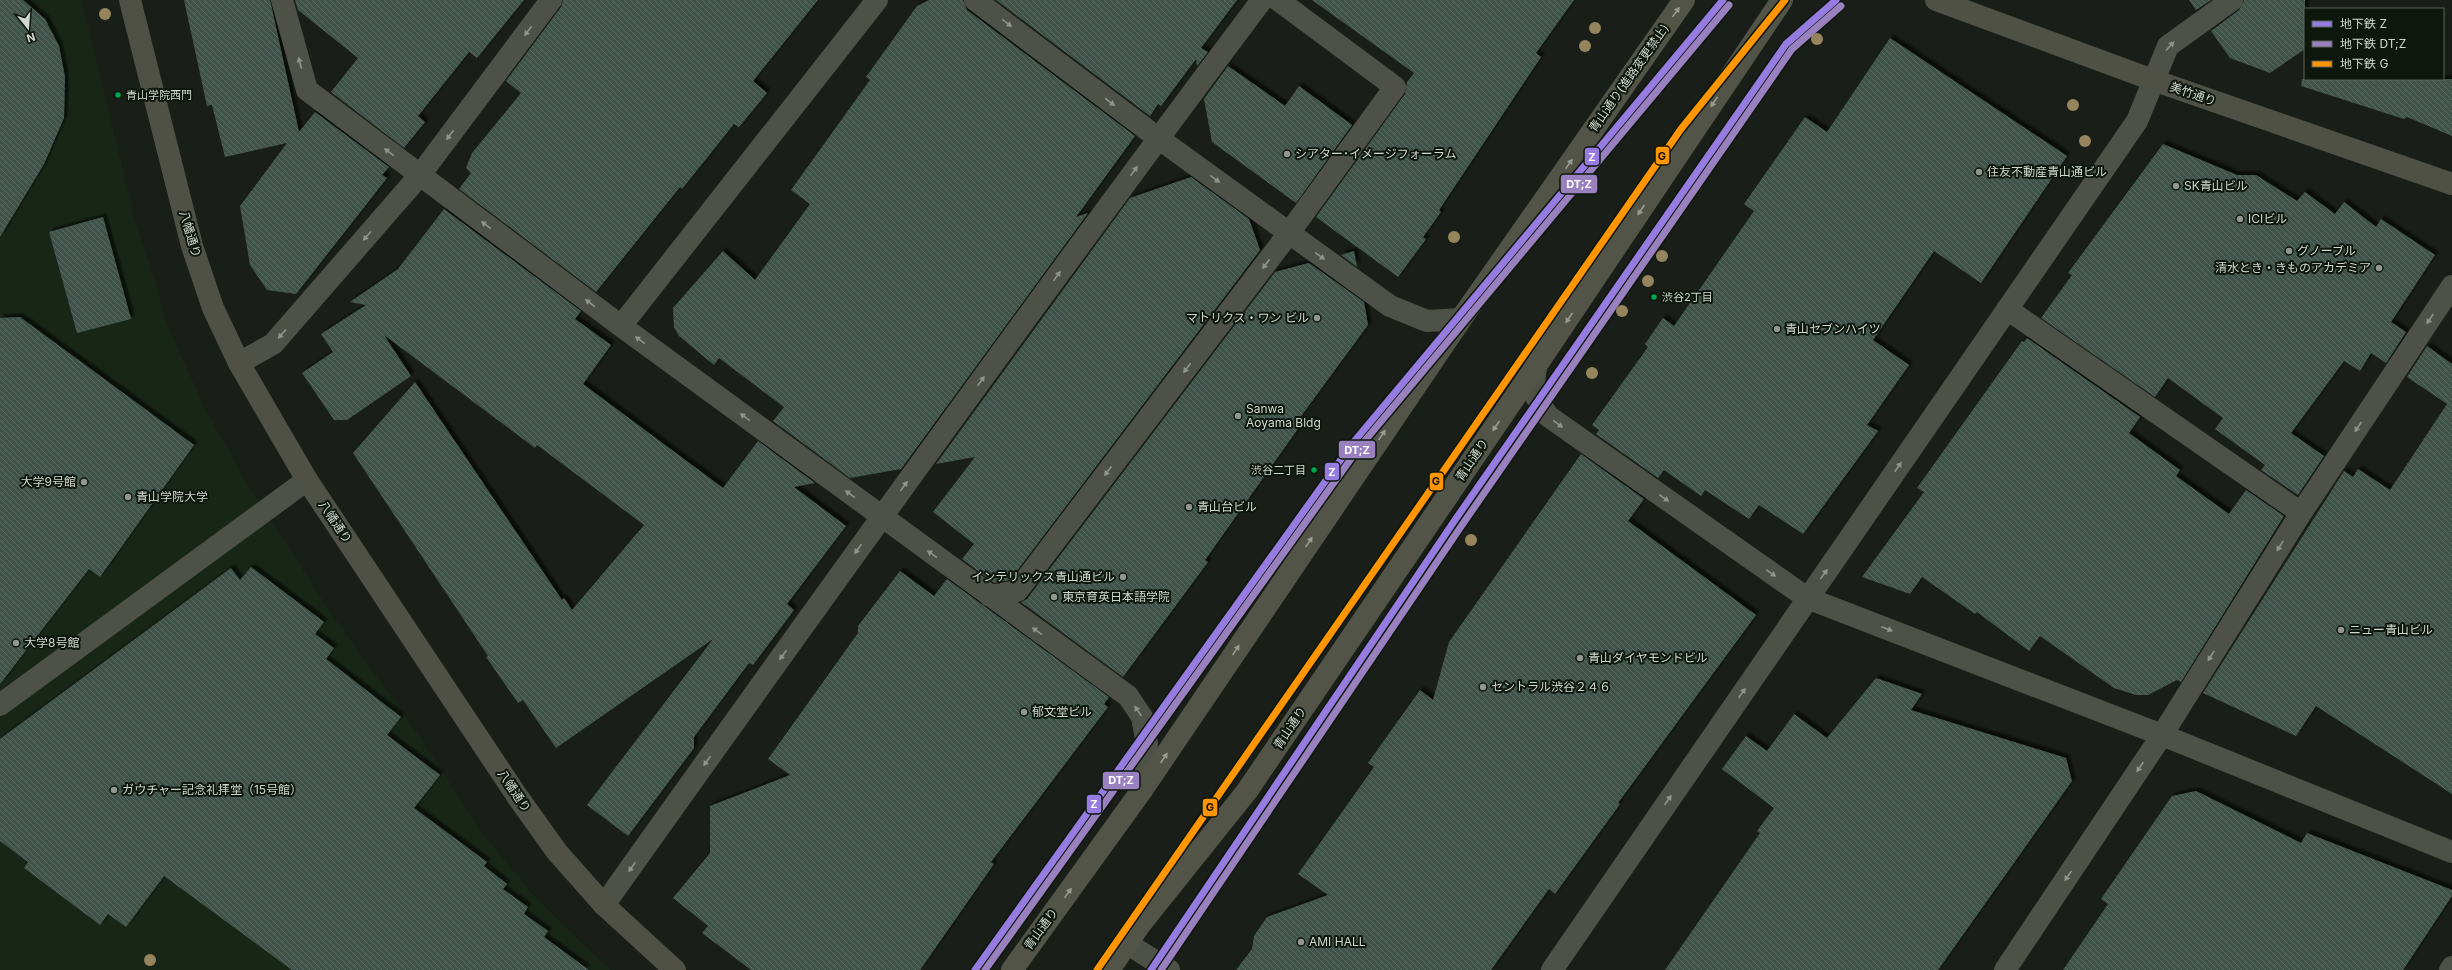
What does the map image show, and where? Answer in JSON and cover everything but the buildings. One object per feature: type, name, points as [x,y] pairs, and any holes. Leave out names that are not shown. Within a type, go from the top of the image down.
[{"type":"highway","name":"青山通り(進路変更禁止)","points":[[1546,196],[1684,0]]},
{"type":"highway","name":"青山通り","points":[[1109,970],[1139,926],[1247,791],[1536,366],[1782,0]]},
{"type":"highway","name":"青山通り","points":[[1012,970],[1142,790],[1460,319],[1546,196]]},
{"type":"street","name":"八幡通り","points":[[130,0],[192,246],[213,308],[239,363],[307,480],[517,796],[557,852],[604,905],[675,970]]},
{"type":"street","points":[[282,0],[307,90],[621,326],[881,518],[1128,696],[1142,717],[1147,744],[1142,790]]},
{"type":"street","points":[[239,363],[273,344],[420,175],[551,0]]},
{"type":"street","points":[[621,326],[877,0]]},
{"type":"street","points":[[975,0],[1158,138],[1390,306],[1427,321],[1460,319]]},
{"type":"street","points":[[604,905],[881,518],[1158,138],[1262,0]]},
{"type":"street","points":[[990,596],[1017,591],[1289,233],[1395,87],[1278,0]]},
{"type":"street","name":"美竹通り","points":[[1936,0],[2153,80],[2452,184]]},
{"type":"street","points":[[1552,970],[2137,121],[2168,46],[2232,0]]},
{"type":"street","points":[[2005,970],[2162,735],[2301,513],[2452,286]]},
{"type":"street","points":[[2007,309],[2301,513]]},
{"type":"street","points":[[1536,366],[1533,392],[1548,416],[1807,598],[2162,735],[2452,852]]},
{"type":"street","points":[[0,705],[307,480]]},
{"type":"street","points":[[1128,944],[1169,970]]},
{"type":"shaded area","name":"青山学院大学","points":[[0,0],[82,0],[134,216],[171,334],[206,410],[247,483],[333,616],[418,734],[484,835],[534,896],[610,970],[0,970]]},
{"type":"metro line","name":"Z","points":[[975,970],[1352,444],[1723,0]]},
{"type":"metro line","name":"G","points":[[1097,970],[1681,129],[1785,0]]},
{"type":"metro line","name":"Z","points":[[1151,970],[1455,520],[1786,44],[1836,0]]},
{"type":"metro line","name":"DT;Z","points":[[985,970],[1358,449],[1729,5]]},
{"type":"metro line","name":"DT;Z","points":[[1161,970],[1462,525],[1792,49],[1841,6]]},
{"type":"place","name":"青山学院西門","points":[[118,95]]},
{"type":"place","name":"シアター･イメージフォーラム","points":[[1287,154]]},
{"type":"place","name":"住友不動産青山通ビル","points":[[1979,172]]},
{"type":"place","name":"SK青山ビル","points":[[2176,186]]},
{"type":"place","name":"ICIビル","points":[[2240,219]]},
{"type":"place","name":"グノーブル","points":[[2289,251]]},
{"type":"place","name":"清水とき・きものアカデミア","points":[[2379,268]]},
{"type":"place","name":"渋谷2丁目","points":[[1654,297]]},
{"type":"place","name":"マトリクス・ワン ビル","points":[[1317,318]]},
{"type":"place","name":"青山セブンハイツ","points":[[1777,329]]},
{"type":"place","name":"Sanwa Aoyama Bldg","points":[[1238,416]]},
{"type":"place","name":"渋谷二丁目","points":[[1314,470]]},
{"type":"place","name":"大学9号館","points":[[84,482]]},
{"type":"place","name":"青山学院大学","points":[[128,497]]},
{"type":"place","name":"青山台ビル","points":[[1189,507]]},
{"type":"place","name":"インテリックス青山通ビル","points":[[1123,577]]},
{"type":"place","name":"東京育英日本語学院","points":[[1054,597]]},
{"type":"place","name":"ニュー青山ビル","points":[[2341,630]]},
{"type":"place","name":"大学8号館","points":[[16,643]]},
{"type":"place","name":"青山ダイヤモンドビル","points":[[1580,658]]},
{"type":"place","name":"セントラル渋谷２４６","points":[[1483,687]]},
{"type":"place","name":"郁文堂ビル","points":[[1024,712]]},
{"type":"place","name":"ガウチャー記念礼拝堂（15号館）","points":[[114,790]]},
{"type":"place","name":"AMI HALL","points":[[1301,942]]}]
